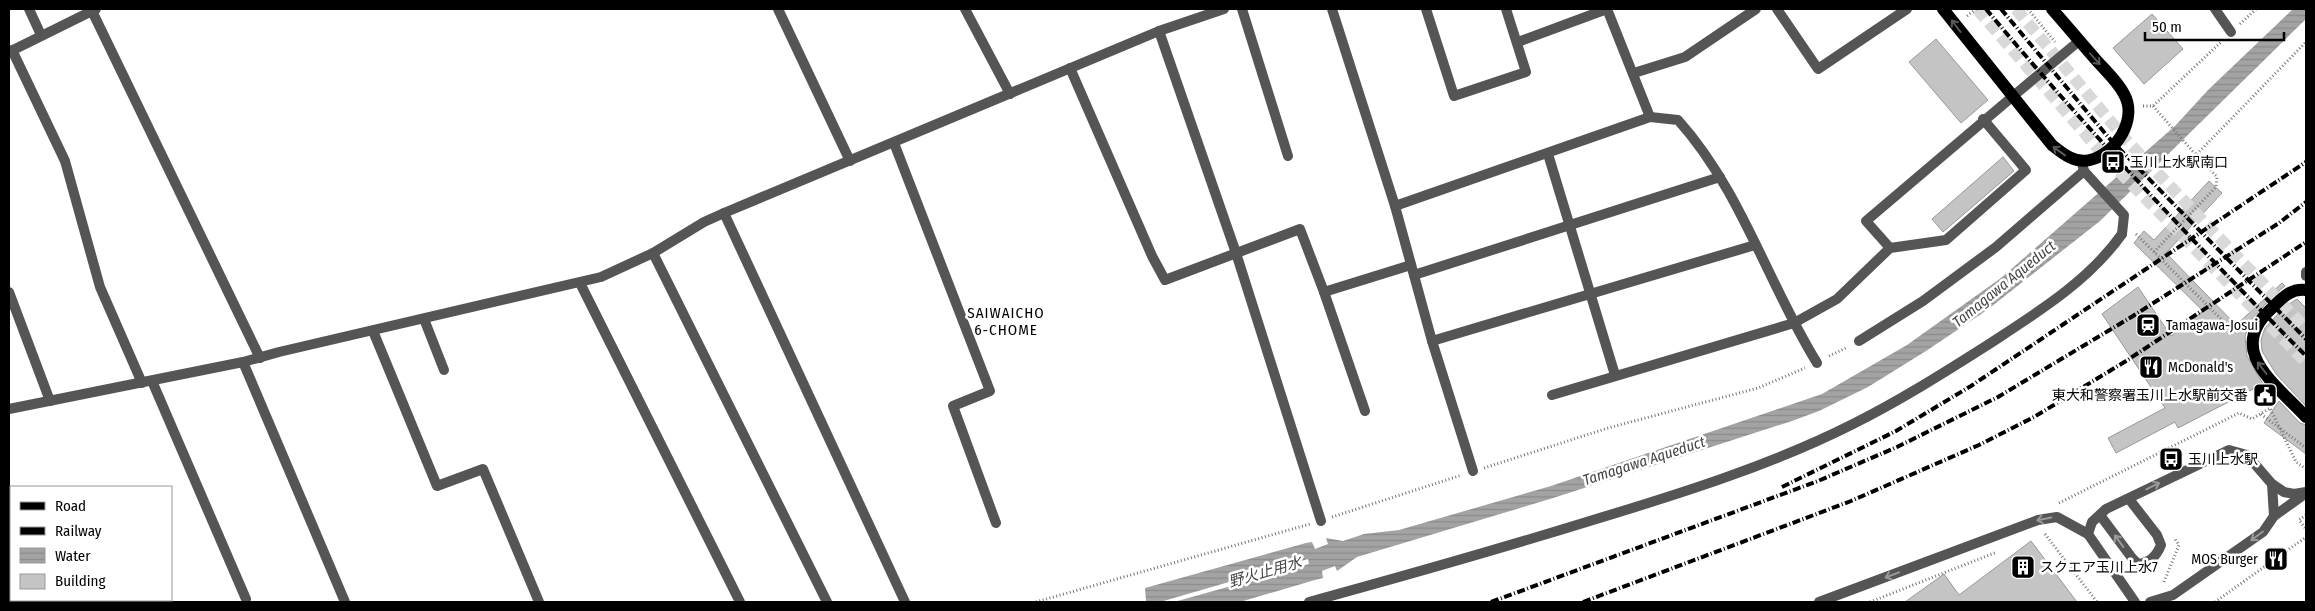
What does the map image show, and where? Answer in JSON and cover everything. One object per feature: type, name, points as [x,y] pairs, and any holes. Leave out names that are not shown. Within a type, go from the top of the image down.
[{"type":"main road","points":[[1943,9],[2052,145],[2082,165],[2104,154],[2118,141],[2126,125],[2128,106],[2124,94],[2052,9]]},
{"type":"main road","points":[[2306,290],[2288,293],[2258,321],[2252,338],[2253,356],[2266,374],[2306,417]]},
{"type":"street","points":[[28,9],[42,35]]},
{"type":"street","points":[[778,9],[850,161]]},
{"type":"street","points":[[965,9],[1010,94]]},
{"type":"street","points":[[9,409],[244,362],[601,277],[653,253],[704,222],[724,213],[1159,31],[1224,9]]},
{"type":"street","points":[[1242,9],[1288,156]]},
{"type":"street","points":[[1332,9],[1395,206],[1432,342],[1473,471]]},
{"type":"street","points":[[1426,9],[1454,96],[1526,72],[1506,9]]},
{"type":"street","points":[[1518,42],[1607,9],[1650,117]]},
{"type":"street","points":[[1634,73],[1685,57],[1756,9]]},
{"type":"street","points":[[1777,9],[1818,69],[1907,9]]},
{"type":"street","points":[[2214,9],[2231,32]]},
{"type":"street","points":[[246,599],[147,382],[100,287],[65,161],[10,51],[94,10],[260,358]]},
{"type":"street","points":[[1159,31],[1236,253],[1321,521]]},
{"type":"street","points":[[1890,248],[1866,222],[1983,119],[2079,41]]},
{"type":"street","points":[[1070,68],[1152,256],[1165,280],[1300,229],[1366,411]]},
{"type":"street","points":[[1395,206],[1650,117],[1678,120],[1694,138],[1720,177],[1794,323],[1817,363]]},
{"type":"street","points":[[1552,395],[1794,323],[1837,299],[1890,248],[1946,240],[2026,170],[1983,119]]},
{"type":"street","points":[[894,143],[990,391],[953,406],[996,523]]},
{"type":"street","points":[[1548,154],[1615,375]]},
{"type":"street","points":[[1309,602],[1482,554],[1671,496],[1821,439],[1907,395],[2002,336],[2085,276],[2107,255],[2122,234],[2124,215],[2082,165],[1988,253],[1923,302],[1859,341]]},
{"type":"street","points":[[1324,292],[1412,270],[1570,225],[1720,177]]},
{"type":"street","points":[[724,213],[905,602]]},
{"type":"street","points":[[1432,342],[1755,245]]},
{"type":"street","points":[[653,253],[828,602]]},
{"type":"street","points":[[580,282],[740,602]]},
{"type":"street","points":[[9,292],[50,401]]},
{"type":"street","points":[[424,319],[444,370]]},
{"type":"street","points":[[373,331],[437,486],[483,469],[539,602]]},
{"type":"street","points":[[244,362],[345,602]]},
{"type":"street","points":[[2088,534],[2092,522],[2106,509],[2228,450],[2247,455],[2272,484],[2284,492],[2294,494],[2306,493]]},
{"type":"street","points":[[2272,484],[2274,516]]},
{"type":"street","points":[[2150,602],[2169,600],[2263,532],[2274,516],[2306,493]]},
{"type":"street","points":[[2100,515],[2132,558],[2138,564],[2146,563],[2157,555],[2161,546],[2157,536],[2129,498]]},
{"type":"street","points":[[1819,602],[2038,520],[2056,517],[2088,534],[2137,602]]},
{"type":"path","points":[[2028,9],[2055,42]]},
{"type":"path","points":[[2128,106],[2153,106],[2256,9]]},
{"type":"path","points":[[2196,155],[2306,42]]},
{"type":"path","points":[[2153,106],[2217,178],[2216,187],[2154,252]]},
{"type":"path","points":[[2139,237],[2234,332],[2246,321]]},
{"type":"path","points":[[1036,602],[1321,521],[1608,428],[1758,388],[1817,363],[1859,341]]},
{"type":"path","points":[[2057,504],[2239,413],[2252,419],[2270,408],[2296,462],[2306,469]]},
{"type":"path","points":[[2261,414],[2306,448]]},
{"type":"path","points":[[2306,515],[2299,520],[2306,529]]},
{"type":"path","points":[[2037,537],[2047,533],[2097,602]]},
{"type":"path","points":[[2215,602],[2306,537]]},
{"type":"path","points":[[1870,602],[2000,551]]},
{"type":"water","name":"Tamagawa Aqueduct","points":[[2293,9],[2306,9],[2306,19],[2100,221],[1987,310],[1868,387],[1819,411],[1792,421],[1550,499],[1357,557],[1337,571],[1335,566],[1322,571],[1323,578],[1240,602],[1174,602],[1309,564],[1308,559],[1160,602],[1146,601],[1145,588],[1306,543],[1312,542],[1315,549],[1328,544],[1326,538],[1343,541],[1364,534],[1399,530],[1551,486],[1822,394],[1907,345],[2001,278],[2175,126],[2208,90]]},
{"type":"building","points":[[2152,14],[2183,49],[2144,84],[2113,48]]},
{"type":"building","points":[[1936,39],[1988,100],[1961,123],[1909,62]]},
{"type":"building","points":[[2003,157],[2014,171],[1943,232],[1932,219]]},
{"type":"building","points":[[2209,181],[2222,193],[2166,253],[2236,325],[2282,283],[2285,286],[2252,319],[2245,336],[2247,356],[2263,384],[2178,428],[2175,422],[2116,453],[2108,438],[2165,408],[2102,314],[2138,287],[2171,336],[2203,311],[2134,243],[2144,231],[2154,240]]},
{"type":"building","points":[[2297,299],[2306,308],[2306,406],[2276,374],[2262,351],[2261,340],[2265,328],[2284,307]]},
{"type":"building","points":[[2279,401],[2300,423],[2306,425],[2306,454],[2264,423]]},
{"type":"building","name":"スクエア玉川上水7","points":[[2031,541],[2077,602],[1905,602],[1944,574],[1959,595]]},
{"type":"tunnel","points":[[1977,9],[2107,159],[2306,362]]},
{"type":"tunnel","points":[[2016,9],[2127,141],[2306,329]]},
{"type":"railway","points":[[1986,9],[2063,99],[2142,186],[2306,356]]},
{"type":"railway","points":[[2001,9],[2109,138],[2306,339]]},
{"type":"railway","points":[[1782,487],[1896,431],[1971,386],[2306,162]]},
{"type":"railway","points":[[1491,602],[1818,481],[1897,447],[1998,397],[2133,316],[2279,223],[2306,202]]},
{"type":"railway","points":[[1583,602],[1851,501],[1979,445],[2034,417],[2126,361],[2306,242]]},
{"type":"place","name":"玉川上水駅南口","points":[[2113,162]]},
{"type":"place","name":"Tamagawa-Josui","points":[[2148,325]]},
{"type":"place","name":"McDonald's","points":[[2151,367]]},
{"type":"place","name":"東大和警察署玉川上水駅前交番","points":[[2265,395]]},
{"type":"place","name":"玉川上水駅","points":[[2171,459]]},
{"type":"place","name":"MOS Burger","points":[[2276,559]]},
{"type":"place","name":"スクエア玉川上水7","points":[[2023,567]]},
{"type":"district","name":"SAIWAICHO 6-CHOME","points":[[1006,322]]},
{"type":"water label","name":"野火止用水","points":[[1265,572]]}]
